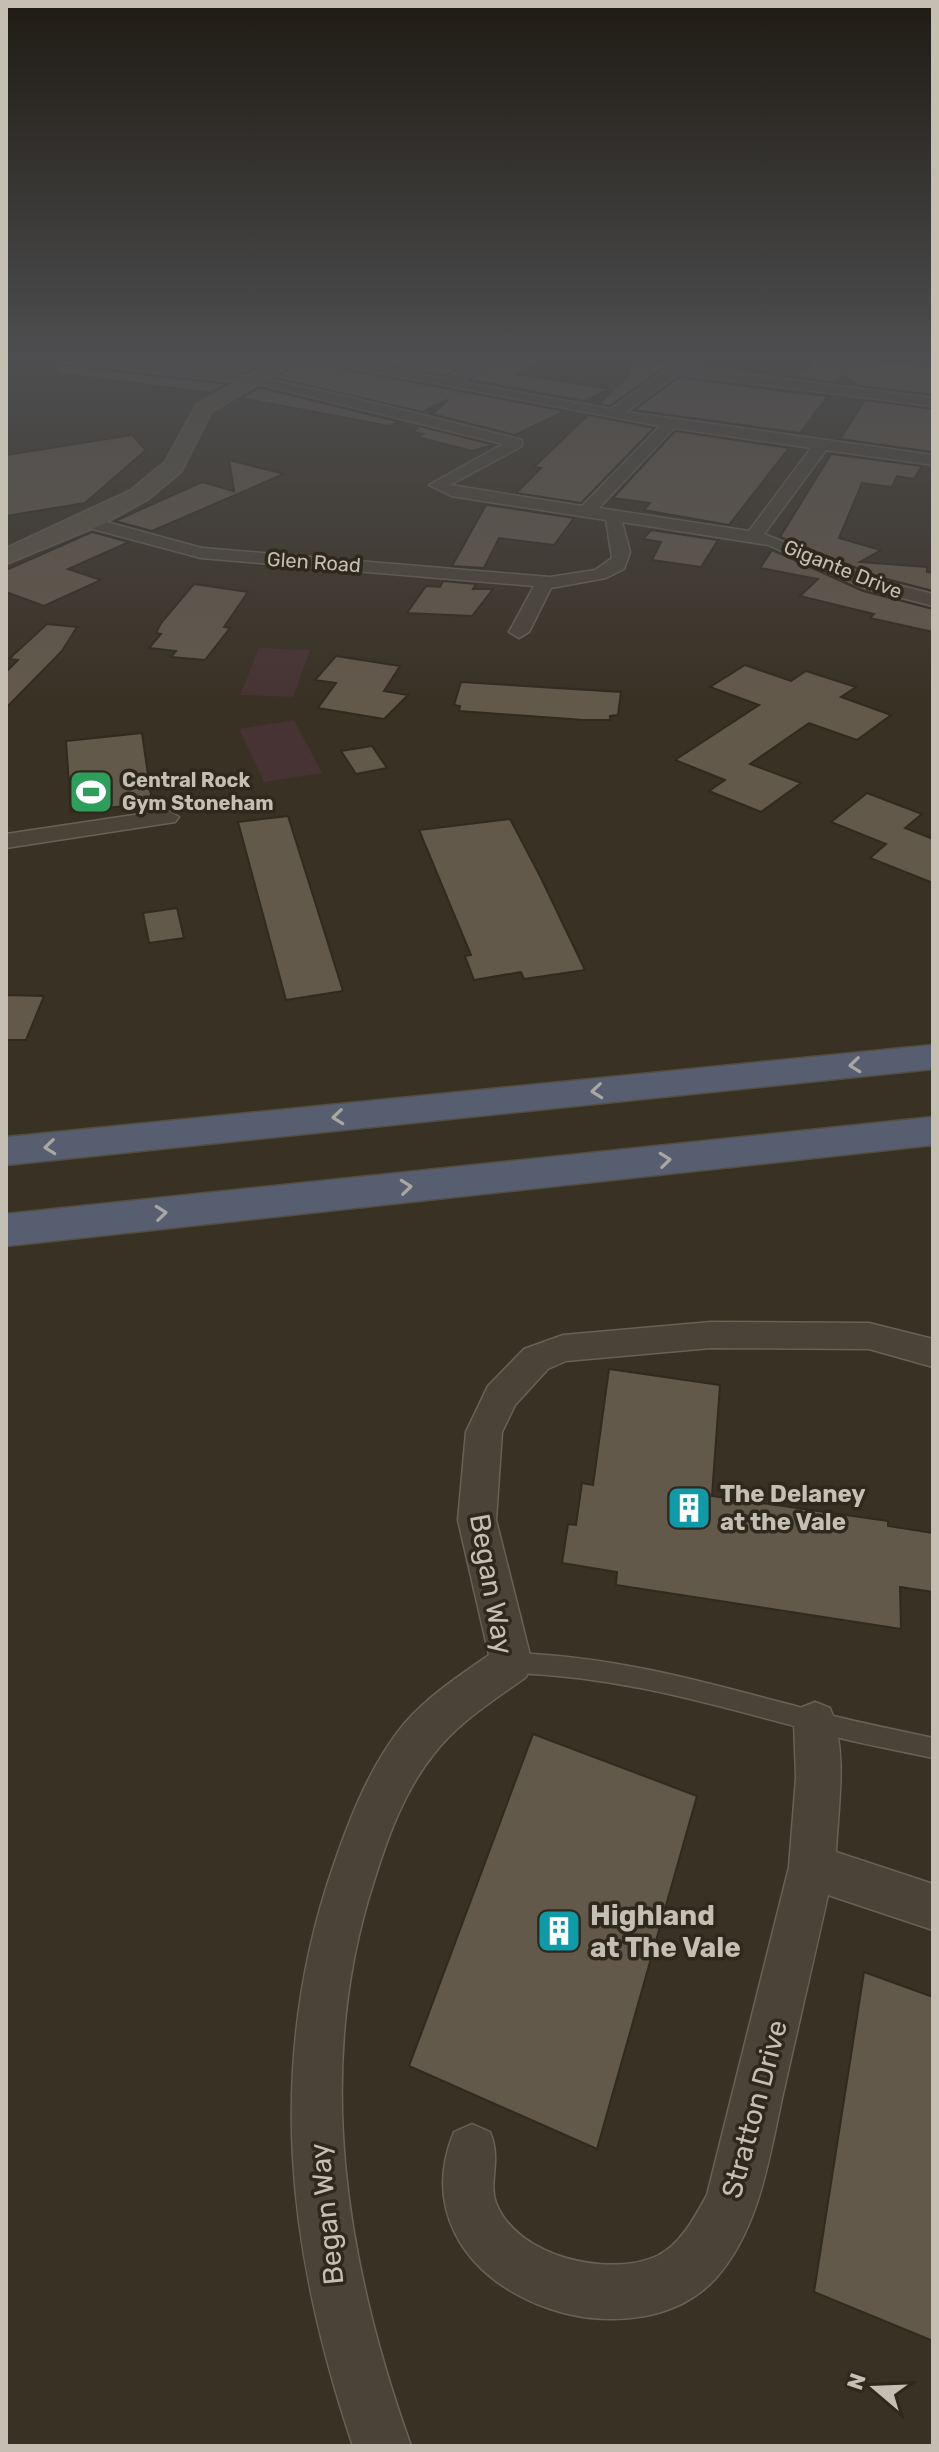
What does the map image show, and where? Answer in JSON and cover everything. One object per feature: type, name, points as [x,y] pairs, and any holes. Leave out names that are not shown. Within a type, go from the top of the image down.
[{"type":"highway","points":[[6,1151],[933,1057]]},
{"type":"highway","points":[[6,1230],[933,1131]]},
{"type":"street","points":[[6,557],[84,521],[160,479],[166,472]]},
{"type":"street","name":"Gigante Drive","points":[[456,472],[438,486],[773,541],[871,584],[933,600]]},
{"type":"street","points":[[588,510],[624,472]]},
{"type":"street","points":[[753,537],[801,472]]},
{"type":"street","name":"Glen Road","points":[[84,521],[201,553],[547,582],[596,576],[618,565],[621,558],[613,523],[616,514]]},
{"type":"street","points":[[519,632],[542,586],[547,582]]},
{"type":"street","points":[[6,841],[167,817]]},
{"type":"street","name":"Began Way","points":[[382,2446],[336,2306],[319,2189],[316,2049],[325,1966],[350,1876],[385,1789],[430,1726],[511,1663],[477,1520],[484,1432],[501,1396],[536,1359],[563,1348],[711,1335],[869,1336],[933,1353]]},
{"type":"street","name":"Stratton Drive","points":[[472,2150],[469,2208],[493,2247],[526,2271],[574,2288],[624,2291],[667,2281],[704,2253],[731,2204],[812,1867],[818,1778],[815,1722]]},
{"type":"street","points":[[812,1867],[933,1907]]},
{"type":"lane","points":[[511,1663],[554,1663],[745,1698],[815,1722],[933,1748]]},
{"type":"shaded area","points":[[259,648],[310,650],[293,697],[240,695]]},
{"type":"shaded area","points":[[294,720],[322,773],[264,782],[239,729]]},
{"type":"building","points":[[6,472],[120,472],[85,503],[6,516]]},
{"type":"building","points":[[231,472],[284,474],[152,531],[115,521],[202,482],[234,491]]},
{"type":"building","points":[[537,472],[611,472],[581,503],[516,493]]},
{"type":"building","points":[[637,472],[770,472],[729,525],[644,510],[650,503],[613,498]]},
{"type":"building","points":[[820,472],[918,472],[914,479],[897,476],[892,487],[862,483],[839,538],[881,550],[860,562],[927,567],[927,572],[933,573],[933,591],[879,577],[780,537]]},
{"type":"building","points":[[486,505],[574,518],[554,545],[499,538],[484,568],[452,566]]},
{"type":"building","points":[[651,530],[718,540],[701,567],[652,560],[661,542],[643,539]]},
{"type":"building","points":[[92,532],[129,542],[68,569],[101,580],[44,606],[6,592],[6,570]]},
{"type":"building","points":[[772,550],[863,591],[933,609],[933,632],[870,618],[874,614],[800,596],[818,579],[760,568]]},
{"type":"building","points":[[443,581],[476,584],[473,589],[493,589],[472,616],[407,613],[426,586],[440,587]]},
{"type":"building","points":[[194,584],[248,592],[224,627],[230,628],[205,660],[171,657],[176,651],[149,648],[161,634],[156,633],[161,623]]},
{"type":"building","points":[[47,624],[77,627],[62,651],[6,708],[6,672],[18,660],[9,659]]},
{"type":"building","points":[[336,656],[400,666],[384,691],[408,695],[384,719],[318,708],[336,683],[315,680]]},
{"type":"building","points":[[745,665],[791,681],[806,671],[856,687],[841,697],[891,715],[857,740],[809,723],[750,764],[801,783],[761,812],[709,791],[725,780],[675,760],[759,705],[710,687]]},
{"type":"building","points":[[461,682],[621,692],[618,715],[610,716],[610,720],[584,720],[459,711],[460,706],[454,705]]},
{"type":"building","points":[[142,733],[152,803],[71,812],[66,741]]},
{"type":"building","points":[[372,746],[387,768],[356,774],[341,751]]},
{"type":"building","points":[[867,793],[922,814],[905,828],[933,839],[933,883],[870,858],[886,844],[831,822]]},
{"type":"building","points":[[288,816],[343,991],[286,1000],[238,822]]},
{"type":"building","points":[[510,819],[585,970],[524,979],[521,972],[474,980],[465,956],[471,955],[419,830]]},
{"type":"building","points":[[177,908],[184,938],[149,943],[143,913]]},
{"type":"building","points":[[6,995],[44,996],[26,1040],[6,1040]]},
{"type":"building","name":"The Delaney at the Vale","points":[[609,1369],[720,1385],[712,1496],[888,1521],[888,1526],[933,1533],[933,1592],[900,1587],[901,1629],[616,1585],[617,1572],[562,1563],[568,1524],[576,1525],[582,1483],[593,1485]]},
{"type":"building","name":"Highland at The Vale","points":[[533,1734],[697,1796],[597,2149],[409,2066]]},
{"type":"building","points":[[864,1972],[933,1997],[933,2341],[814,2292]]},
{"type":"place","name":"Central Rock Gym Stoneham","points":[[91,792]]},
{"type":"place","name":"The Delaney at the Vale","points":[[689,1508]]},
{"type":"place","name":"Highland at The Vale","points":[[559,1931]]}]
